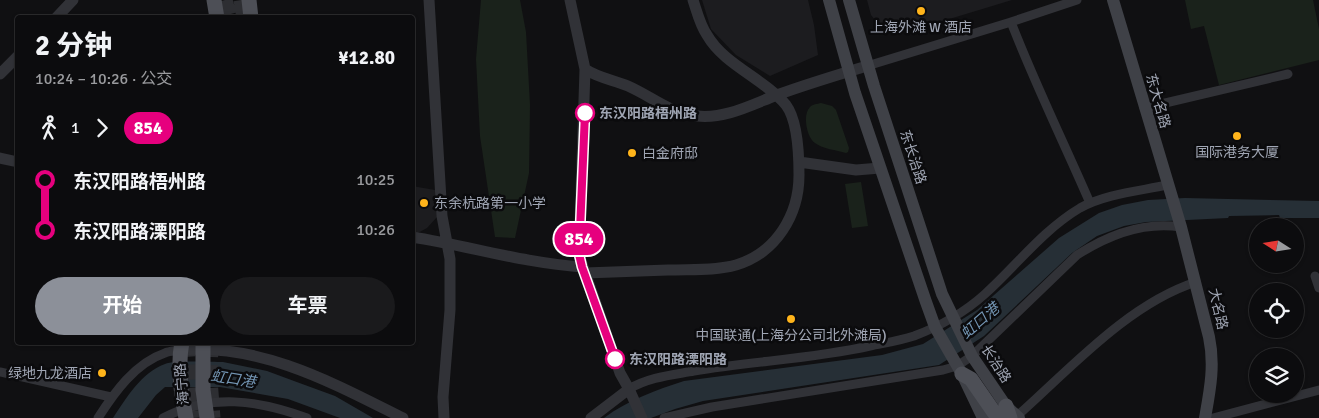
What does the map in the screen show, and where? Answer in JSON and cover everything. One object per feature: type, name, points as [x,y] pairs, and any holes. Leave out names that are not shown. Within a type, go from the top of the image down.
[{"type":"main road","points":[[214,0],[216,15]]},
{"type":"main road","points":[[249,0],[251,15]]},
{"type":"main road","points":[[829,0],[848,71],[937,329],[983,418]]},
{"type":"main road","name":"东长治路","points":[[850,0],[867,66],[942,294],[953,319]]},
{"type":"main road","name":"东大名路","points":[[1113,0],[1178,219]]},
{"type":"main road","name":"大名路","points":[[1178,219],[1196,282],[1212,352],[1213,369],[1205,418]]},
{"type":"main road","name":"长治路","points":[[953,319],[970,352],[1010,415]]},
{"type":"main road","name":"海宁路","points":[[181,350],[181,389],[185,413]]},
{"type":"main road","name":"海宁路","points":[[202,350],[205,404]]},
{"type":"main road","points":[[957,366],[1010,415]]},
{"type":"street","points":[[59,15],[73,0]]},
{"type":"street","points":[[429,0],[442,216],[450,259],[450,296],[443,380],[444,418]]},
{"type":"street","points":[[570,0],[585,69],[579,245],[584,270],[620,373],[640,414]]},
{"type":"street","points":[[415,237],[447,242],[518,259],[584,270],[721,268],[750,260],[771,245],[790,220],[798,196],[799,162],[792,118],[788,107],[777,95],[720,50],[707,36],[693,0]]},
{"type":"street","points":[[585,69],[592,74],[628,86],[676,111],[696,116],[711,116],[735,112],[777,95],[848,71],[1077,0]]},
{"type":"street","points":[[1011,22],[1032,76],[1049,109],[1090,203]]},
{"type":"street","points":[[0,74],[15,59]]},
{"type":"street","points":[[1144,108],[1288,74]]},
{"type":"street","points":[[0,158],[15,161]]},
{"type":"street","points":[[799,162],[856,170],[880,168]]},
{"type":"street","points":[[591,418],[631,394],[650,379],[858,349],[905,339],[937,329],[985,294],[1044,236],[1078,210],[1090,203],[1169,190]]},
{"type":"street","points":[[664,418],[712,407],[943,370],[957,366],[1077,255],[1100,241],[1129,230],[1166,225],[1178,219]]},
{"type":"street","points":[[1315,276],[1319,288]]},
{"type":"street","points":[[1010,415],[1105,336],[1135,314],[1164,294],[1196,282]]},
{"type":"street","points":[[98,418],[111,397],[124,382],[145,364],[164,352],[226,350],[251,355],[300,370],[403,418]]},
{"type":"street","points":[[0,372],[111,397]]},
{"type":"street","points":[[1213,418],[1319,390]]},
{"type":"street","points":[[163,418],[185,413],[205,404],[222,401],[248,402],[307,418]]},
{"type":"shaded area","points":[[481,0],[520,0],[526,32],[530,105],[529,173],[515,238],[495,237],[480,136],[476,59]]},
{"type":"shaded area","points":[[702,0],[808,0],[818,55],[770,76],[736,55],[711,29]]},
{"type":"shaded area","points":[[867,0],[1012,0],[900,34],[888,31],[879,25],[871,15]]},
{"type":"shaded area","points":[[1185,0],[1313,0],[1319,29],[1319,60],[1219,85],[1204,26],[1191,29]]},
{"type":"shaded area","points":[[821,103],[832,106],[836,110],[849,148],[848,152],[822,147],[812,140],[806,126],[806,115],[812,105]]},
{"type":"shaded area","points":[[861,182],[868,226],[852,228],[845,184]]},
{"type":"shaded area","name":"东余杭路第一小学","points":[[415,187],[435,190],[437,217],[427,228],[415,234]]},
{"type":"water","name":"虹口港","points":[[1185,198],[1319,201],[1319,218],[1280,218],[1279,215],[1229,216],[1228,218],[1146,222],[1124,226],[1097,236],[1072,253],[984,336],[939,365],[703,401],[651,418],[604,418],[632,401],[684,381],[882,355],[923,344],[977,310],[1059,238],[1099,213],[1122,205],[1148,200]]},
{"type":"water","name":"虹口港","points":[[176,362],[223,362],[267,371],[335,396],[373,418],[340,418],[288,399],[220,387],[165,387],[156,395],[138,418],[113,418],[135,386],[156,368]]},
{"type":"tunnel","points":[[225,0],[229,15]]},
{"type":"tunnel","points":[[241,0],[244,15]]},
{"type":"tunnel","points":[[190,345],[188,355],[192,418]]},
{"type":"tunnel","points":[[211,345],[210,379],[213,418]]},
{"type":"bus line","name":"854","points":[[585,113],[579,254],[615,359]]},
{"type":"place","name":"上海外滩 W 酒店","points":[[921,11]]},
{"type":"place","name":"东汉阳路梧州路","points":[[585,113]]},
{"type":"place","name":"国际港务大厦","points":[[1237,136]]},
{"type":"place","name":"白金府邸","points":[[632,153]]},
{"type":"place","name":"东余杭路第一小学","points":[[424,203]]},
{"type":"place","name":"中国联通(上海分公司北外滩局)","points":[[791,319]]},
{"type":"place","name":"东汉阳路溧阳路","points":[[615,359]]},
{"type":"place","name":"绿地九龙酒店","points":[[102,373]]}]
